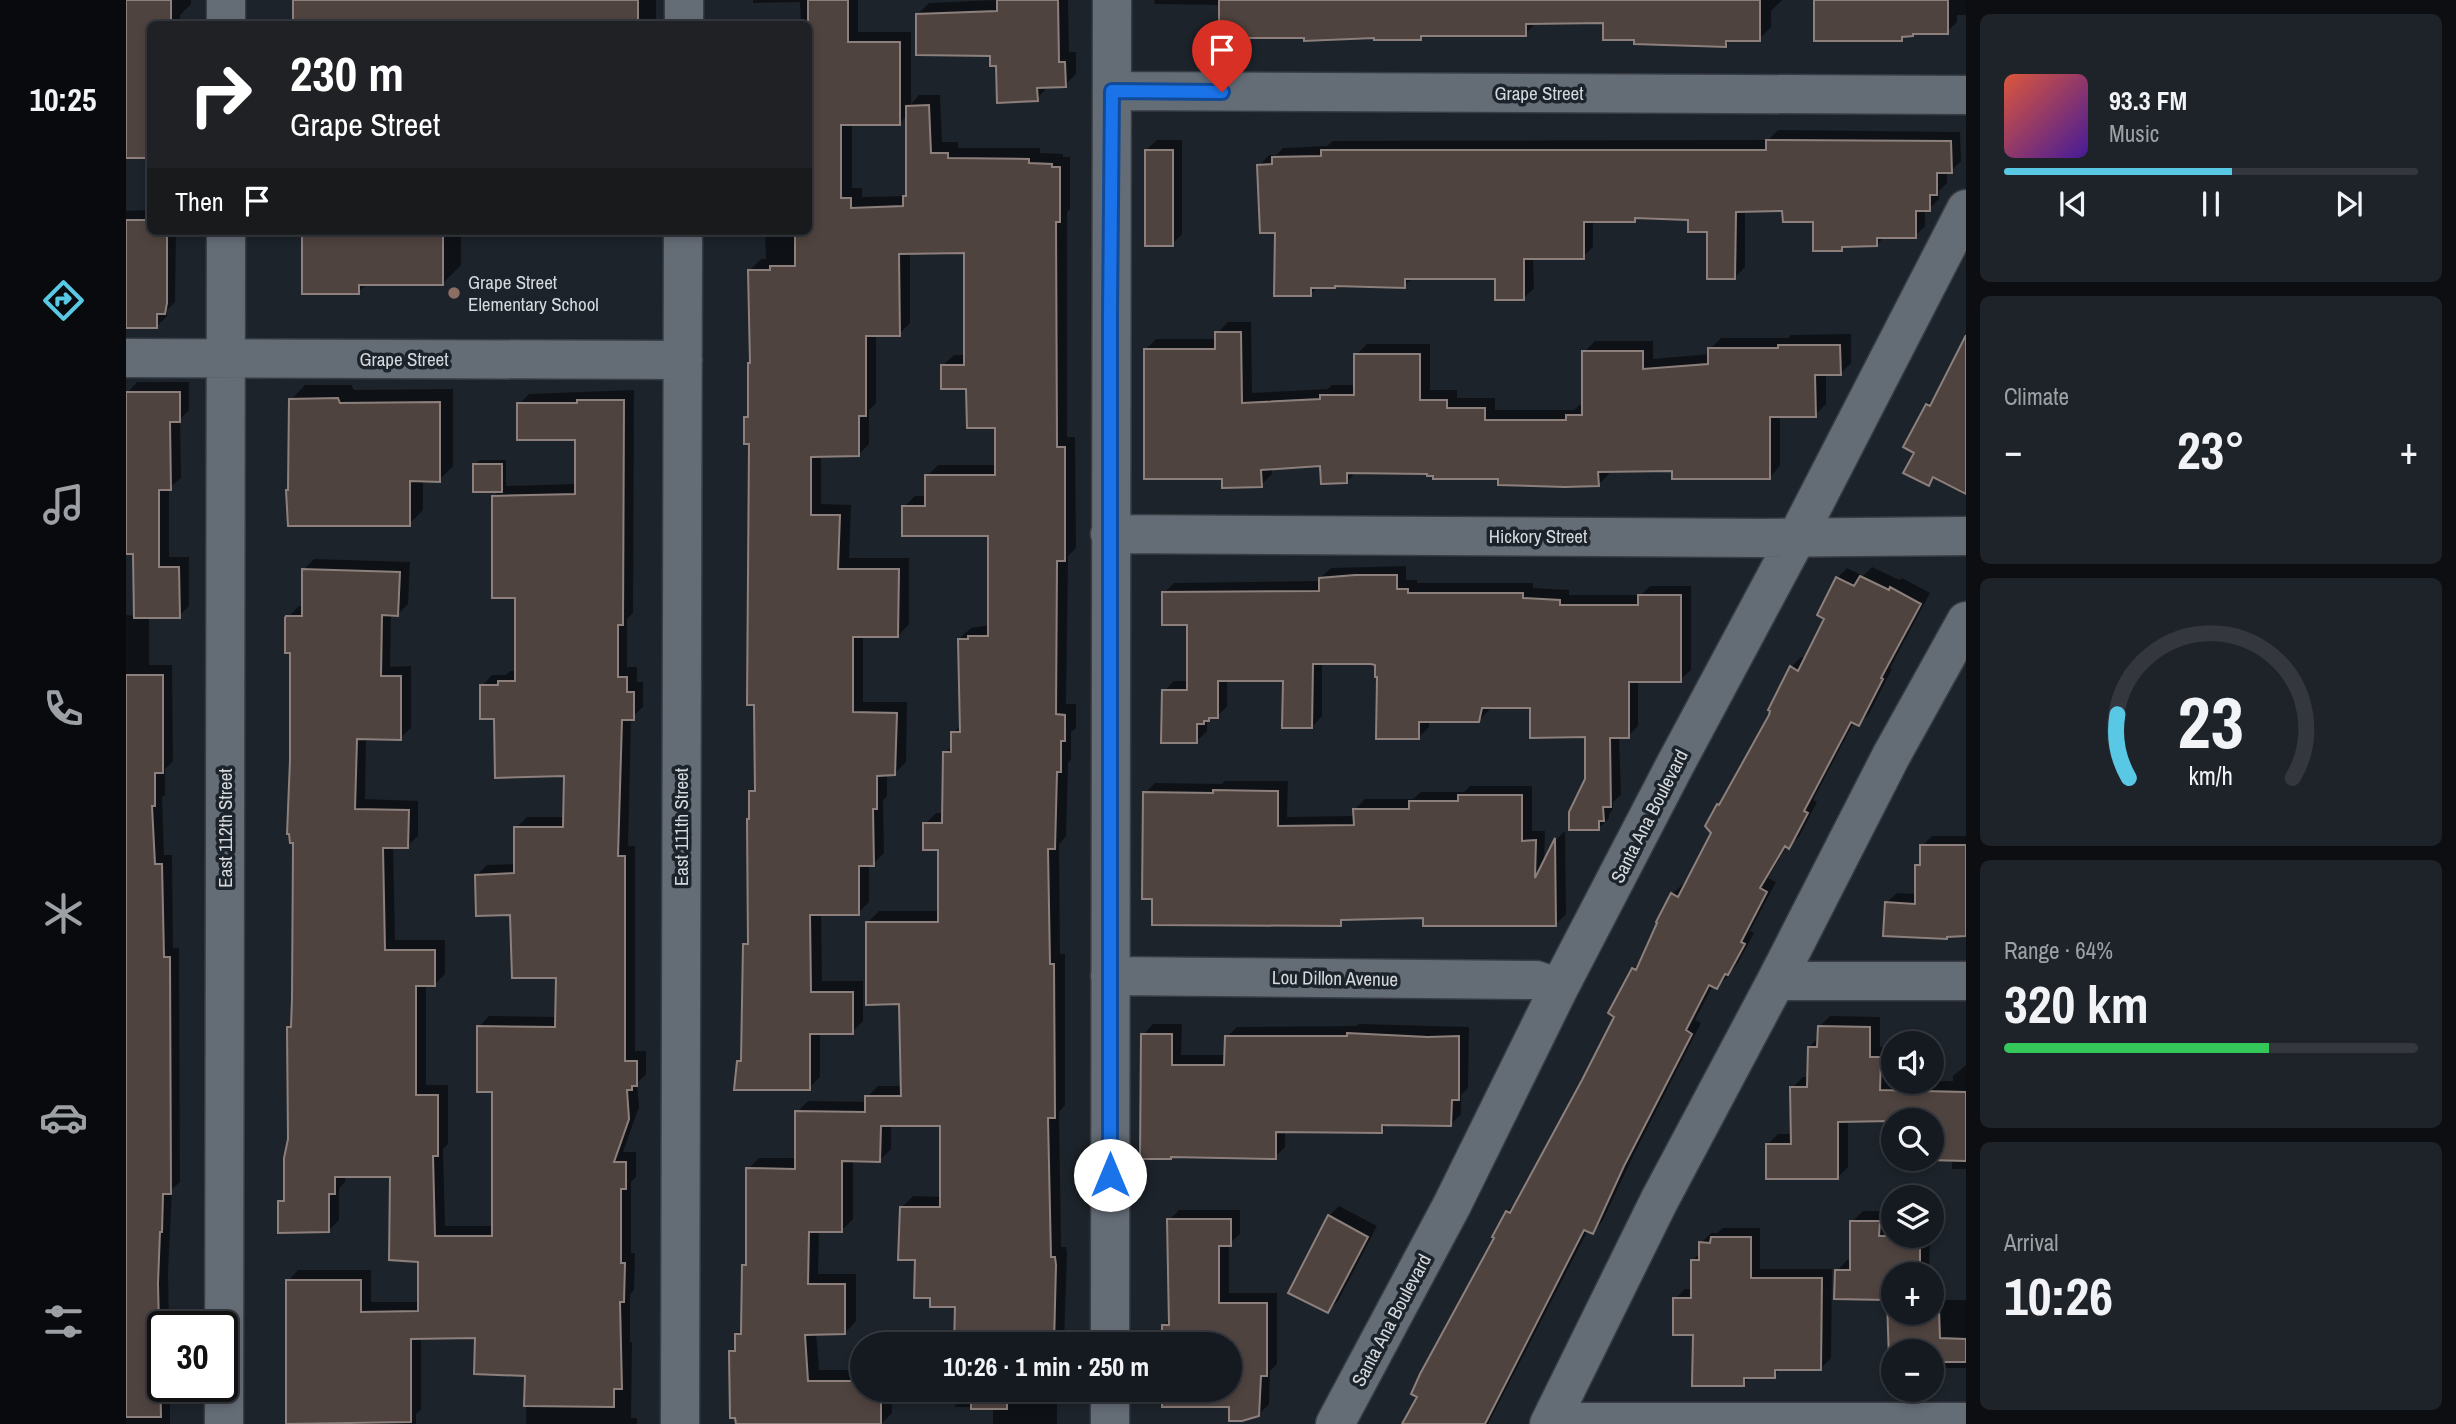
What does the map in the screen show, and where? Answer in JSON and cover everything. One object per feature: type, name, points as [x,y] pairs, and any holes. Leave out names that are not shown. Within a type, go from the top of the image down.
[{"type":"street","points":[[226,0],[226,21]]},
{"type":"street","points":[[684,0],[684,21]]},
{"type":"street","points":[[1110,1332],[1112,0]]},
{"type":"street","name":"Grape Street","points":[[1112,91],[1966,95]]},
{"type":"street","name":"Santa Ana Boulevard","points":[[1335,1424],[1452,1205],[1559,988],[1966,209]]},
{"type":"street","name":"East 112th Street","points":[[224,1424],[226,235]]},
{"type":"street","name":"East 111th Street","points":[[680,1424],[683,235]]},
{"type":"street","name":"Grape Street","points":[[126,358],[683,359]]},
{"type":"street","name":"Hickory Street","points":[[1110,534],[1966,536]]},
{"type":"street","points":[[1966,621],[1891,757],[1659,1201],[1549,1423],[1966,1422]]},
{"type":"street","name":"Lou Dillon Avenue","points":[[1110,976],[1536,980],[1559,988]]},
{"type":"street","points":[[1776,981],[1966,981]]},
{"type":"street","points":[[1110,1402],[1110,1424]]},
{"type":"building","points":[[126,0],[171,0],[171,21],[147,21],[147,158],[126,158]]},
{"type":"building","points":[[293,0],[638,0],[638,21],[293,21]]},
{"type":"building","points":[[808,0],[848,0],[848,42],[900,42],[900,125],[841,125],[841,198],[851,198],[851,208],[903,206],[903,196],[906,196],[906,106],[929,105],[931,153],[948,153],[948,158],[1029,159],[1029,163],[1060,167],[1060,222],[1056,222],[1057,447],[1065,447],[1065,561],[1057,561],[1056,714],[1065,715],[1065,741],[1061,741],[1061,772],[1057,772],[1055,849],[1048,849],[1050,964],[1054,964],[1055,1118],[1048,1118],[1051,1257],[1055,1257],[1056,1265],[1054,1332],[954,1332],[955,1307],[930,1307],[930,1298],[914,1298],[915,1260],[898,1260],[900,1207],[940,1207],[940,1126],[881,1126],[880,1162],[842,1161],[842,1232],[809,1232],[808,1284],[845,1284],[845,1334],[805,1335],[808,1381],[850,1381],[850,1402],[881,1402],[881,1424],[736,1424],[735,1418],[730,1418],[729,1351],[735,1351],[735,1334],[741,1334],[742,1265],[746,1265],[746,1168],[795,1169],[795,1111],[865,1112],[865,1096],[901,1096],[899,1004],[866,1005],[866,922],[938,922],[938,850],[923,850],[923,823],[942,823],[943,752],[951,752],[951,732],[960,732],[958,639],[988,636],[988,536],[902,536],[902,506],[925,506],[925,475],[995,475],[995,428],[967,428],[966,389],[941,389],[941,365],[964,365],[964,253],[899,254],[900,336],[866,336],[866,416],[859,416],[859,456],[811,457],[811,515],[840,515],[838,569],[899,569],[898,637],[853,637],[853,712],[897,713],[895,775],[877,776],[877,809],[873,809],[874,866],[859,866],[859,915],[810,915],[811,992],[853,992],[853,1034],[810,1034],[810,1090],[734,1090],[737,1061],[741,1061],[743,944],[748,944],[747,819],[749,791],[755,791],[754,705],[747,705],[749,444],[744,444],[744,417],[748,417],[750,363],[748,270],[770,270],[770,266],[795,266],[795,235],[812,235],[812,21],[808,21]]},
{"type":"building","points":[[997,0],[1058,0],[1059,62],[1065,62],[1066,87],[1037,88],[1038,101],[997,103],[996,66],[990,66],[990,56],[916,55],[916,14],[997,11]]},
{"type":"building","points":[[1219,0],[1760,0],[1760,41],[1726,41],[1726,47],[1634,44],[1634,40],[1603,40],[1603,23],[1526,24],[1526,36],[1421,36],[1421,40],[1374,38],[1304,41],[1304,38],[1219,38]]},
{"type":"building","points":[[1814,0],[1948,0],[1948,34],[1913,34],[1902,37],[1902,41],[1814,41]]},
{"type":"building","points":[[1766,140],[1951,141],[1952,173],[1937,173],[1937,195],[1930,195],[1930,211],[1916,211],[1916,238],[1877,238],[1877,246],[1842,247],[1842,251],[1813,251],[1813,222],[1783,222],[1782,211],[1736,212],[1735,279],[1707,279],[1707,232],[1688,232],[1688,220],[1635,218],[1635,222],[1584,222],[1584,259],[1524,259],[1524,300],[1495,300],[1495,279],[1405,279],[1405,288],[1335,286],[1311,288],[1311,296],[1274,296],[1275,233],[1260,233],[1257,165],[1272,164],[1272,157],[1321,156],[1321,150],[1766,150]]},
{"type":"building","points":[[1145,150],[1173,150],[1173,246],[1145,246]]},
{"type":"building","points":[[126,220],[147,220],[147,235],[167,235],[165,314],[157,314],[157,328],[126,328]]},
{"type":"building","points":[[302,235],[443,235],[443,285],[359,285],[359,294],[302,294]]},
{"type":"building","points":[[1215,332],[1241,332],[1242,403],[1320,399],[1320,395],[1354,395],[1354,354],[1420,354],[1420,400],[1447,400],[1447,408],[1485,408],[1485,420],[1566,420],[1566,415],[1582,415],[1582,351],[1643,351],[1643,369],[1708,364],[1708,348],[1840,345],[1841,375],[1815,375],[1816,417],[1770,417],[1770,479],[1672,479],[1672,471],[1598,472],[1599,486],[1565,487],[1498,485],[1498,479],[1433,479],[1433,476],[1427,474],[1347,473],[1347,483],[1321,484],[1320,466],[1261,470],[1262,487],[1222,488],[1222,479],[1144,479],[1144,349],[1215,349]]},
{"type":"building","points":[[1966,335],[1966,494],[1933,477],[1929,486],[1903,473],[1914,453],[1903,447],[1926,404],[1930,406]]},
{"type":"building","points":[[126,392],[180,392],[180,422],[170,422],[171,490],[159,490],[159,567],[179,567],[180,618],[134,618],[133,554],[126,554]]},
{"type":"building","points":[[338,398],[340,403],[440,402],[440,482],[410,481],[410,526],[288,526],[286,490],[289,399]]},
{"type":"building","points":[[577,400],[624,400],[623,625],[618,625],[618,677],[627,677],[627,692],[634,692],[634,720],[622,720],[618,856],[625,856],[625,1061],[637,1061],[637,1086],[627,1090],[629,1119],[614,1162],[626,1162],[626,1189],[621,1189],[621,1263],[625,1263],[624,1302],[620,1302],[622,1389],[614,1389],[614,1407],[524,1406],[525,1376],[474,1374],[475,1338],[411,1339],[411,1422],[286,1424],[286,1280],[361,1280],[361,1312],[418,1311],[418,1262],[389,1260],[390,1177],[335,1177],[335,1194],[329,1194],[329,1232],[278,1233],[278,1201],[284,1201],[284,1158],[288,1139],[287,1027],[291,1027],[292,999],[293,843],[290,843],[287,834],[290,653],[285,653],[285,618],[302,616],[302,569],[400,572],[398,616],[382,615],[381,676],[401,676],[401,740],[357,739],[355,809],[409,810],[408,848],[383,848],[385,950],[435,950],[435,986],[416,986],[416,1095],[438,1095],[438,1156],[433,1156],[435,1236],[492,1236],[492,1092],[477,1092],[477,1026],[555,1027],[556,978],[512,978],[510,915],[476,916],[475,875],[514,873],[514,827],[563,827],[564,776],[495,778],[494,719],[480,719],[480,685],[515,681],[515,598],[492,598],[492,496],[575,494],[575,440],[517,440],[517,403],[577,403]]},
{"type":"building","points":[[473,464],[502,464],[502,492],[473,492]]},
{"type":"building","points":[[1397,575],[1397,589],[1408,589],[1408,593],[1523,593],[1523,598],[1560,600],[1560,605],[1638,605],[1638,595],[1681,595],[1681,682],[1629,682],[1629,738],[1610,738],[1611,807],[1603,807],[1604,821],[1599,821],[1599,830],[1569,830],[1569,812],[1585,779],[1585,737],[1530,738],[1530,708],[1482,708],[1479,722],[1419,722],[1419,739],[1376,739],[1377,677],[1375,665],[1371,664],[1313,664],[1312,728],[1282,728],[1283,681],[1218,681],[1218,718],[1209,718],[1204,724],[1197,724],[1197,743],[1161,743],[1162,690],[1187,690],[1187,625],[1162,625],[1162,592],[1319,591],[1319,578]]},
{"type":"building","points":[[1860,576],[1889,590],[1890,587],[1921,604],[1881,678],[1883,679],[1859,726],[1851,722],[1804,811],[1808,813],[1789,849],[1785,846],[1760,888],[1767,892],[1741,942],[1745,944],[1728,975],[1725,974],[1717,989],[1709,985],[1686,1030],[1692,1034],[1624,1166],[1593,1234],[1584,1230],[1485,1424],[1402,1424],[1417,1397],[1411,1394],[1420,1374],[1506,1211],[1510,1213],[1614,1017],[1608,1013],[1632,968],[1636,970],[1671,893],[1678,897],[1711,833],[1705,826],[1769,715],[1768,710],[1790,666],[1798,671],[1824,619],[1817,615],[1836,577],[1854,586]]},
{"type":"building","points":[[126,675],[163,675],[163,773],[155,773],[155,806],[152,806],[155,864],[162,864],[164,957],[170,957],[171,1194],[163,1194],[159,1311],[147,1311],[147,1402],[161,1402],[161,1417],[126,1417]]},
{"type":"building","points":[[1213,790],[1278,791],[1278,826],[1354,825],[1353,809],[1409,809],[1409,801],[1458,801],[1458,795],[1522,795],[1522,841],[1536,840],[1535,878],[1555,838],[1556,926],[1423,926],[1423,918],[1341,920],[1341,926],[1152,925],[1152,899],[1142,899],[1143,792],[1213,793]]},
{"type":"building","points":[[1920,845],[1966,845],[1966,936],[1947,939],[1883,936],[1885,902],[1915,904],[1915,865],[1920,865]]},
{"type":"building","points":[[1818,1026],[1870,1027],[1870,1057],[1881,1057],[1881,1094],[1966,1092],[1966,1161],[1944,1160],[1944,1108],[1881,1108],[1881,1121],[1838,1122],[1838,1179],[1766,1179],[1766,1144],[1791,1144],[1790,1087],[1807,1087],[1808,1047],[1817,1047]]},
{"type":"building","points":[[1347,1033],[1459,1036],[1459,1100],[1452,1100],[1451,1126],[1382,1125],[1382,1133],[1276,1132],[1276,1159],[1140,1159],[1141,1034],[1172,1034],[1172,1065],[1224,1065],[1225,1036],[1347,1036]]},
{"type":"building","points":[[1328,1215],[1368,1237],[1328,1313],[1288,1293]]},
{"type":"building","points":[[1167,1219],[1231,1219],[1231,1246],[1219,1246],[1219,1303],[1267,1303],[1267,1376],[1261,1376],[1259,1416],[1242,1421],[1229,1421],[1229,1407],[1162,1407],[1162,1402],[1242,1402],[1242,1332],[1162,1332],[1162,1325],[1169,1325]]},
{"type":"building","points":[[1850,1221],[1880,1221],[1881,1248],[1920,1248],[1920,1262],[1881,1262],[1881,1300],[1834,1299],[1835,1270],[1850,1270]]},
{"type":"building","points":[[1711,1237],[1751,1237],[1751,1278],[1822,1278],[1821,1370],[1775,1370],[1775,1378],[1744,1378],[1744,1386],[1692,1386],[1693,1335],[1673,1335],[1673,1298],[1691,1298],[1691,1260],[1699,1260],[1699,1242],[1710,1243]]},
{"type":"building","points":[[1888,1325],[1940,1325],[1940,1338],[1966,1339],[1966,1362],[1944,1362],[1944,1339],[1888,1339]]},
{"type":"building","points":[[971,1402],[1007,1402],[1007,1409],[971,1409]]},
{"type":"place","name":"Grape Street Elementary School","points":[[454,293]]},
{"type":"route","points":[[1110,1175],[1112,91],[1222,92]]}]
